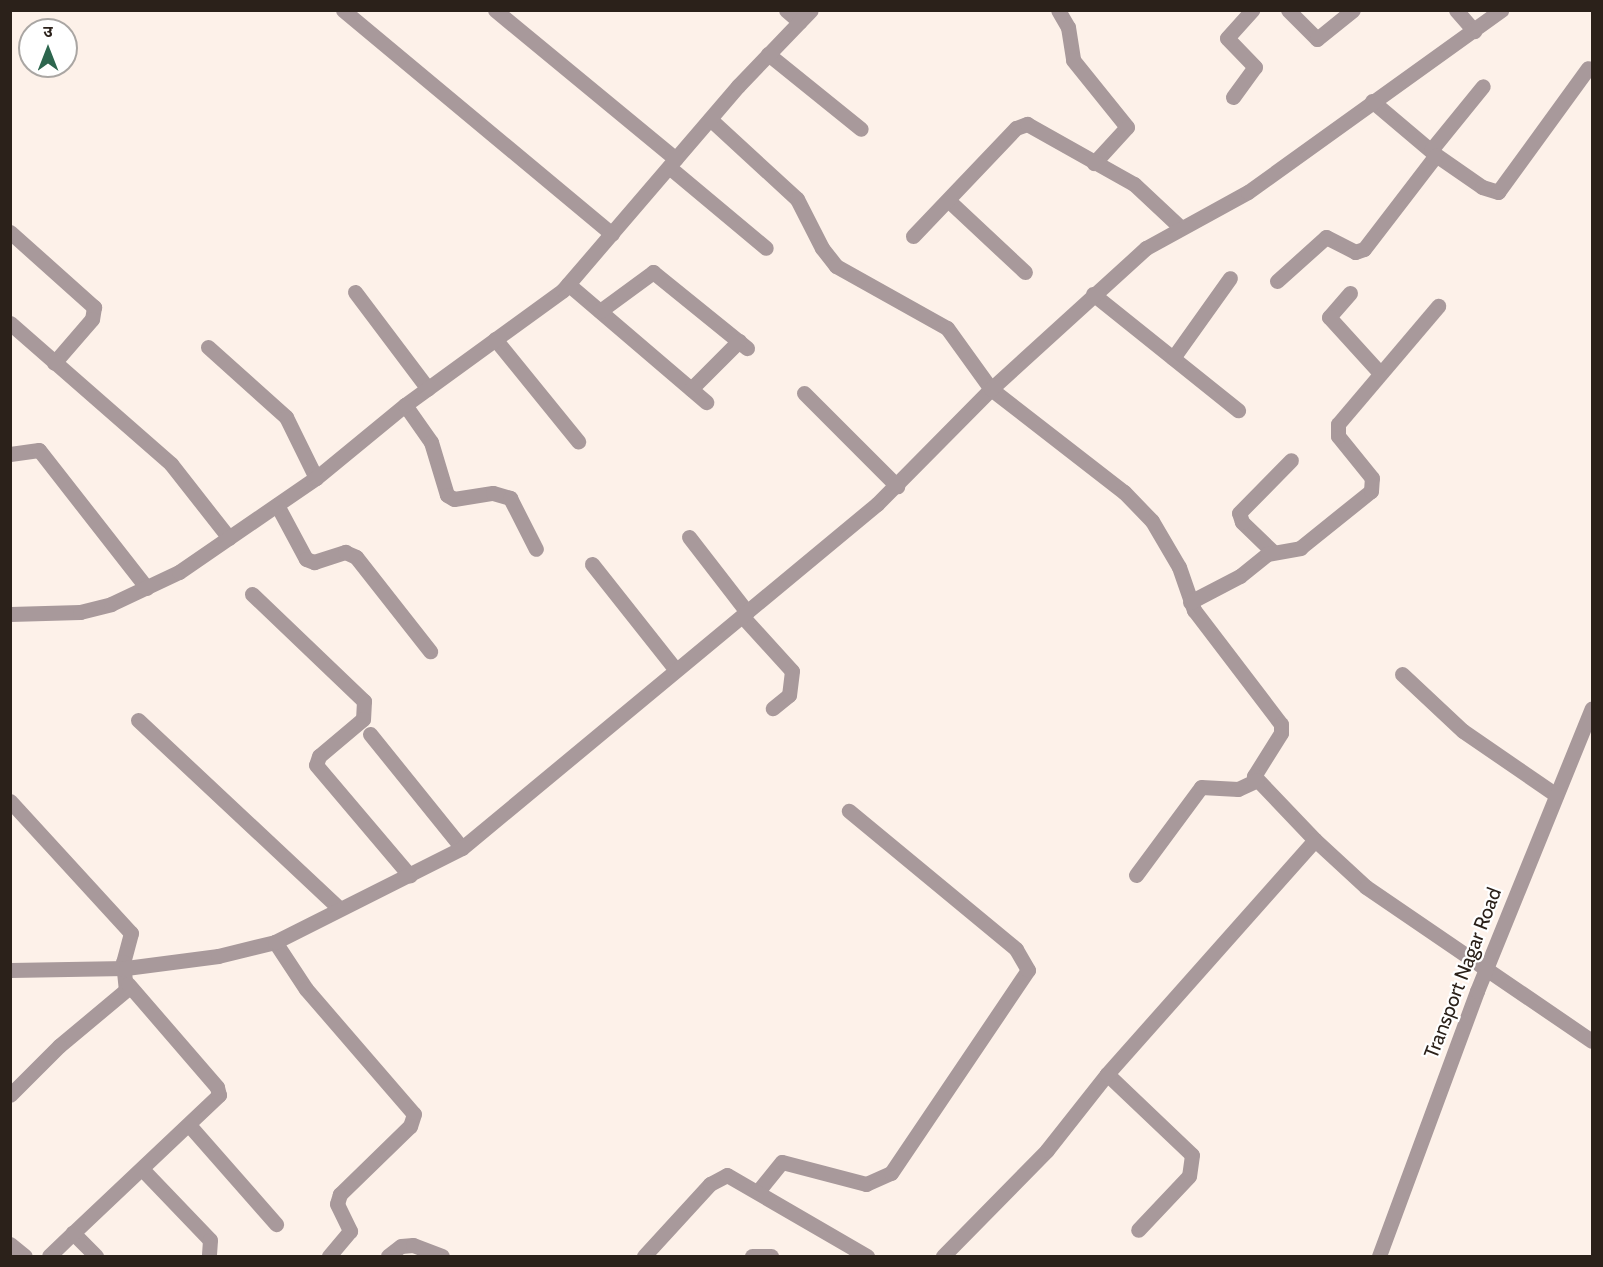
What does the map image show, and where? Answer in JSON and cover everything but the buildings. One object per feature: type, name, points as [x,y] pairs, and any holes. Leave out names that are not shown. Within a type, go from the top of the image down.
[{"type":"street","points":[[343,10],[612,234]]},
{"type":"street","points":[[495,10],[673,163],[766,248]]},
{"type":"street","points":[[786,10],[800,22]]},
{"type":"street","points":[[10,614],[80,612],[147,588],[229,538],[316,478],[405,405],[568,284],[710,119],[811,10]]},
{"type":"street","points":[[1058,10],[1068,27],[1073,60],[1127,127],[1094,163]]},
{"type":"street","points":[[1233,97],[1255,67],[1227,38],[1252,10]]},
{"type":"street","points":[[1288,10],[1317,39],[1353,10]]},
{"type":"street","points":[[1456,10],[1474,31]]},
{"type":"street","points":[[10,970],[126,968],[218,956],[275,942],[462,848],[897,486],[991,389],[1146,248],[1248,192],[1501,10]]},
{"type":"street","points":[[768,54],[861,129]]},
{"type":"street","points":[[1372,101],[1433,152],[1482,187],[1498,192],[1588,68]]},
{"type":"street","points":[[1277,281],[1326,237],[1355,252],[1364,249],[1483,86]]},
{"type":"street","points":[[710,119],[796,199],[829,259],[947,328],[991,389],[1138,506],[1164,538],[1190,602],[1281,724],[1281,733],[1254,771],[1257,780],[1357,880],[1486,972],[1593,1041]]},
{"type":"street","points":[[914,236],[1021,124],[1034,126],[1140,189],[1181,228]]},
{"type":"street","points":[[949,201],[1025,272]]},
{"type":"street","points":[[10,232],[94,307],[92,319],[54,363]]},
{"type":"street","points":[[600,311],[653,272],[743,345],[691,389]]},
{"type":"street","points":[[1173,358],[1230,278]]},
{"type":"street","points":[[568,284],[706,402]]},
{"type":"street","points":[[355,292],[428,389]]},
{"type":"street","points":[[1350,293],[1329,317],[1379,372]]},
{"type":"street","points":[[1093,294],[1238,410]]},
{"type":"street","points":[[1190,602],[1240,576],[1272,551],[1300,548],[1371,491],[1372,478],[1336,430],[1379,372],[1438,306]]},
{"type":"street","points":[[10,323],[171,464],[229,538]]},
{"type":"street","points":[[495,339],[578,441]]},
{"type":"street","points":[[208,347],[285,417],[316,478]]},
{"type":"street","points":[[804,393],[897,486]]},
{"type":"street","points":[[405,405],[431,442],[445,488],[454,499],[493,493],[510,498],[536,549]]},
{"type":"street","points":[[10,454],[39,450],[147,588]]},
{"type":"street","points":[[1272,551],[1242,522],[1239,513],[1291,460]]},
{"type":"street","points":[[277,505],[306,559],[314,562],[345,552],[356,557],[430,651]]},
{"type":"street","points":[[689,537],[744,614],[792,670],[789,695],[772,708]]},
{"type":"street","points":[[592,564],[676,669]]},
{"type":"street","points":[[252,594],[364,701],[363,719],[315,765],[410,876]]},
{"type":"street","points":[[1402,674],[1462,731],[1556,795]]},
{"type":"street","name":"Transport Nagar Road","points":[[1379,1257],[1486,972],[1593,708]]},
{"type":"street","points":[[138,720],[339,908]]},
{"type":"street","points":[[370,734],[462,848]]},
{"type":"street","points":[[1136,875],[1201,787],[1238,789],[1257,780]]},
{"type":"street","points":[[10,801],[130,928],[126,968],[128,984],[122,996],[77,1030],[10,1095]]},
{"type":"street","points":[[759,1190],[782,1162],[866,1184],[891,1173],[1028,970],[1016,949],[849,811]]},
{"type":"street","points":[[944,1257],[1047,1149],[1107,1074],[1315,840]]},
{"type":"street","points":[[275,942],[306,989],[414,1114],[410,1126],[340,1194],[337,1204],[350,1232],[329,1257]]},
{"type":"street","points":[[49,1257],[215,1102],[218,1087],[128,984]]},
{"type":"street","points":[[1107,1074],[1192,1155],[1189,1176],[1138,1230]]},
{"type":"street","points":[[189,1125],[276,1224]]},
{"type":"street","points":[[142,1169],[210,1240],[209,1257]]},
{"type":"street","points":[[644,1257],[718,1177],[736,1176],[867,1257]]},
{"type":"street","points":[[74,1233],[96,1257]]},
{"type":"street","points":[[10,1244],[25,1257]]},
{"type":"street","points":[[388,1257],[401,1246],[413,1245],[442,1257]]},
{"type":"street","points":[[752,1257],[771,1257]]}]
